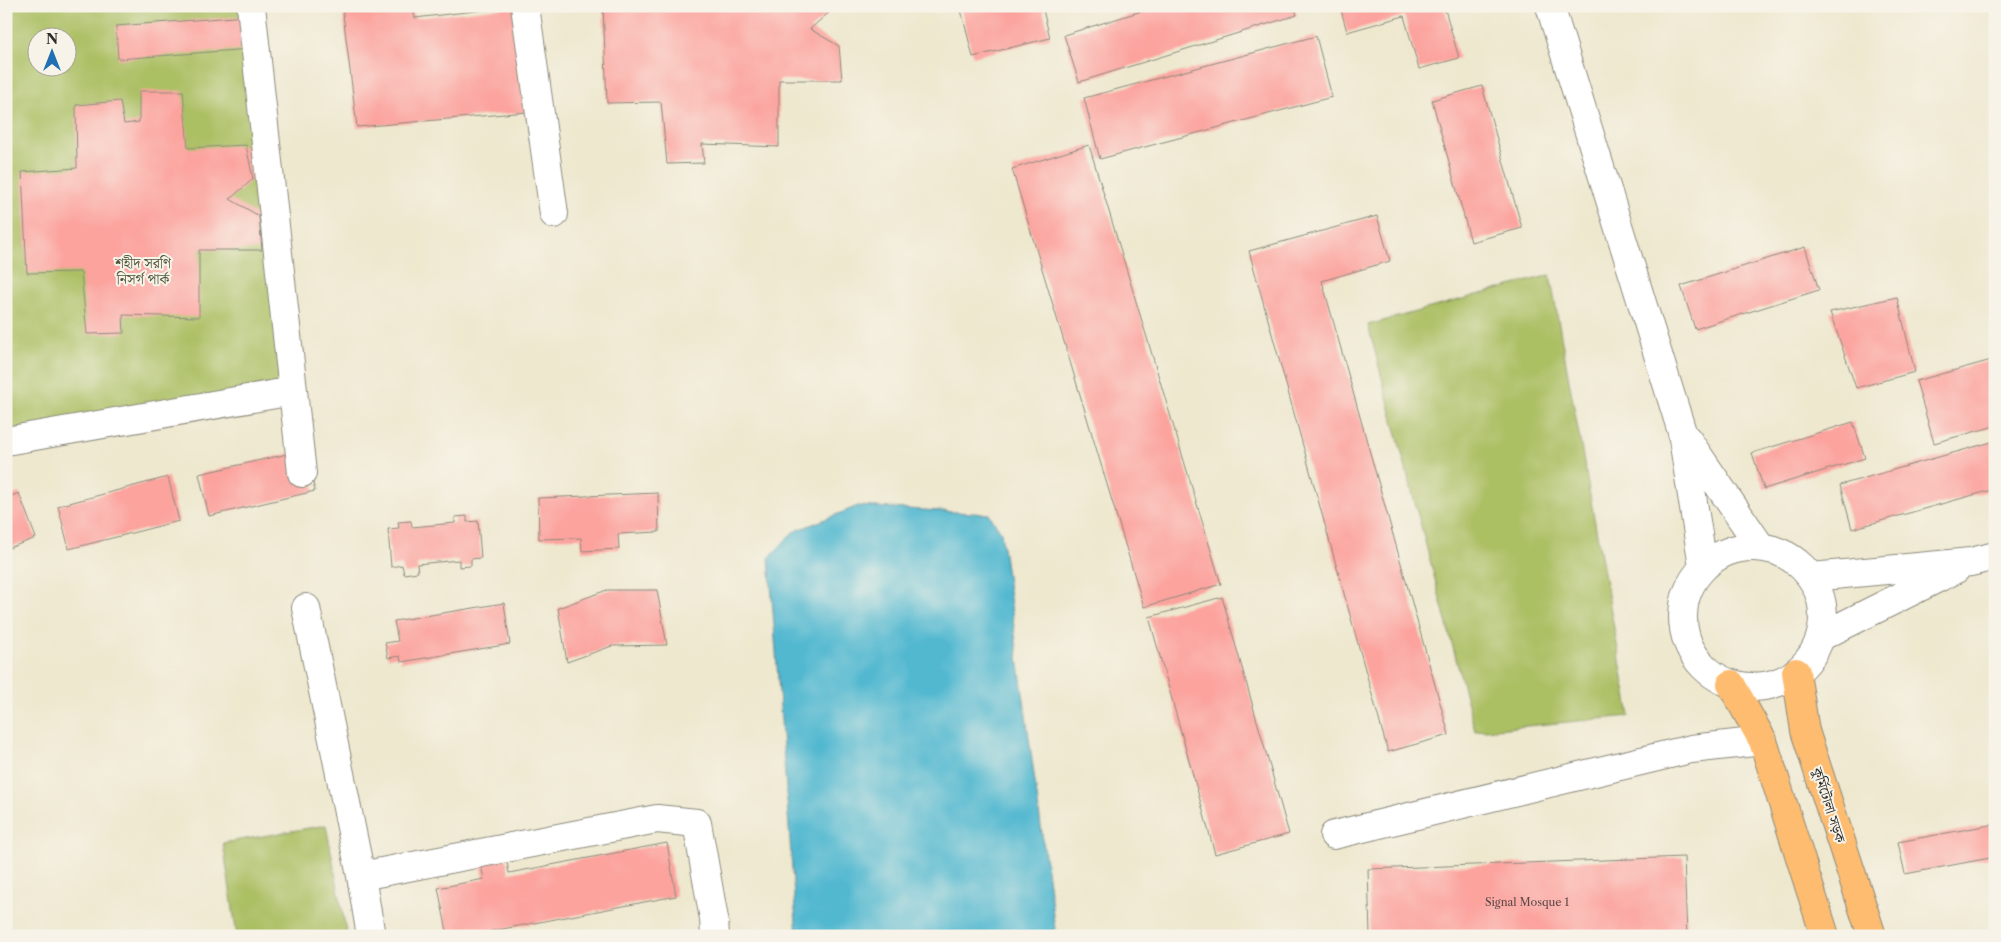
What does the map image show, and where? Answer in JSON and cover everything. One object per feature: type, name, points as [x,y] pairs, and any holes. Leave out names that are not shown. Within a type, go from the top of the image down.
[{"type":"main road","name":"কুর্মিটোলা সড়ক","points":[[1796,672],[1805,731],[1872,936]]},
{"type":"main road","points":[[1730,684],[1762,741],[1825,936]]},
{"type":"street","points":[[251,6],[302,473]]},
{"type":"street","points":[[525,6],[554,214]]},
{"type":"street","points":[[1550,6],[1682,432],[1703,566]]},
{"type":"street","points":[[6,441],[293,391]]},
{"type":"street","points":[[1682,432],[1760,546]]},
{"type":"street","points":[[1760,546],[1789,556],[1812,577],[1823,606],[1822,636],[1807,662],[1796,672],[1757,688],[1730,684],[1705,670],[1688,647],[1682,618],[1687,590],[1703,566],[1730,550],[1760,546]]},
{"type":"street","points":[[1812,577],[1983,559]]},
{"type":"street","points":[[1822,636],[1983,559]]},
{"type":"street","points":[[306,608],[372,936]]},
{"type":"street","points":[[1334,835],[1691,749],[1762,741]]},
{"type":"street","points":[[361,876],[657,819],[697,823],[714,919],[715,936]]},
{"type":"green space","name":"শহীদ সরণি নিসর্গ পার্ক","points":[[6,6],[251,6],[293,391],[6,441]]},
{"type":"green space","points":[[1550,275],[1630,716],[1475,731],[1368,325]]},
{"type":"green space","points":[[326,825],[347,936],[237,936],[223,843]]},
{"type":"water","points":[[858,506],[989,514],[1001,532],[1056,936],[797,936],[769,558],[793,532]]},
{"type":"building","points":[[342,6],[412,6],[415,18],[518,6],[527,112],[357,127]]},
{"type":"building","points":[[603,6],[832,6],[833,9],[810,29],[839,46],[842,80],[779,80],[779,147],[702,144],[704,163],[667,164],[661,102],[607,103]]},
{"type":"building","points":[[960,6],[1042,6],[1050,38],[973,57]]},
{"type":"building","points":[[1158,6],[1294,6],[1297,15],[1079,82],[1064,35]]},
{"type":"building","points":[[1340,6],[1444,6],[1459,58],[1419,69],[1404,16],[1347,32]]},
{"type":"building","points":[[247,16],[249,49],[118,59],[116,26]]},
{"type":"building","points":[[1316,36],[1332,97],[1100,159],[1084,98]]},
{"type":"building","points":[[1482,86],[1522,228],[1471,242],[1432,100]]},
{"type":"building","points":[[139,91],[183,91],[188,148],[246,145],[253,179],[230,199],[259,216],[262,250],[199,250],[199,317],[123,315],[124,333],[87,334],[81,272],[27,273],[22,172],[77,168],[76,105],[120,101],[124,124],[139,122]]},
{"type":"building","points":[[1089,145],[1221,584],[1144,607],[1012,169]]},
{"type":"building","points":[[1377,216],[1390,261],[1322,281],[1449,735],[1388,752],[1249,251]]},
{"type":"building","points":[[1805,247],[1819,290],[1695,329],[1681,286]]},
{"type":"building","points":[[1897,297],[1915,372],[1856,388],[1830,312]]},
{"type":"building","points":[[1995,359],[1995,426],[1934,443],[1916,381]]},
{"type":"building","points":[[1853,422],[1865,458],[1764,489],[1752,453]]},
{"type":"building","points":[[1995,441],[1995,489],[1852,529],[1840,485]]},
{"type":"building","points":[[305,450],[315,491],[209,516],[199,474]]},
{"type":"building","points":[[168,477],[179,521],[69,549],[58,506]]},
{"type":"building","points":[[19,493],[36,538],[6,549],[6,498]]},
{"type":"building","points":[[658,493],[659,532],[618,534],[619,549],[582,551],[581,538],[539,539],[538,498]]},
{"type":"building","points":[[467,516],[467,522],[478,521],[481,558],[471,559],[471,566],[459,567],[459,560],[417,564],[418,572],[404,574],[402,565],[391,567],[388,529],[399,528],[398,522],[411,521],[412,527],[455,523],[455,517]]},
{"type":"building","points":[[607,590],[657,590],[667,645],[612,646],[567,662],[558,608]]},
{"type":"building","points":[[1222,597],[1289,834],[1215,854],[1149,617]]},
{"type":"building","points":[[504,603],[510,644],[401,662],[400,656],[388,658],[385,643],[398,641],[394,621]]},
{"type":"building","points":[[1995,824],[1995,857],[1905,874],[1898,842]]},
{"type":"building","points":[[503,842],[509,873],[667,843],[676,896],[466,936],[448,936],[438,888],[484,879],[477,847]]},
{"type":"building","points":[[1684,857],[1687,936],[1370,936],[1368,869]]}]
